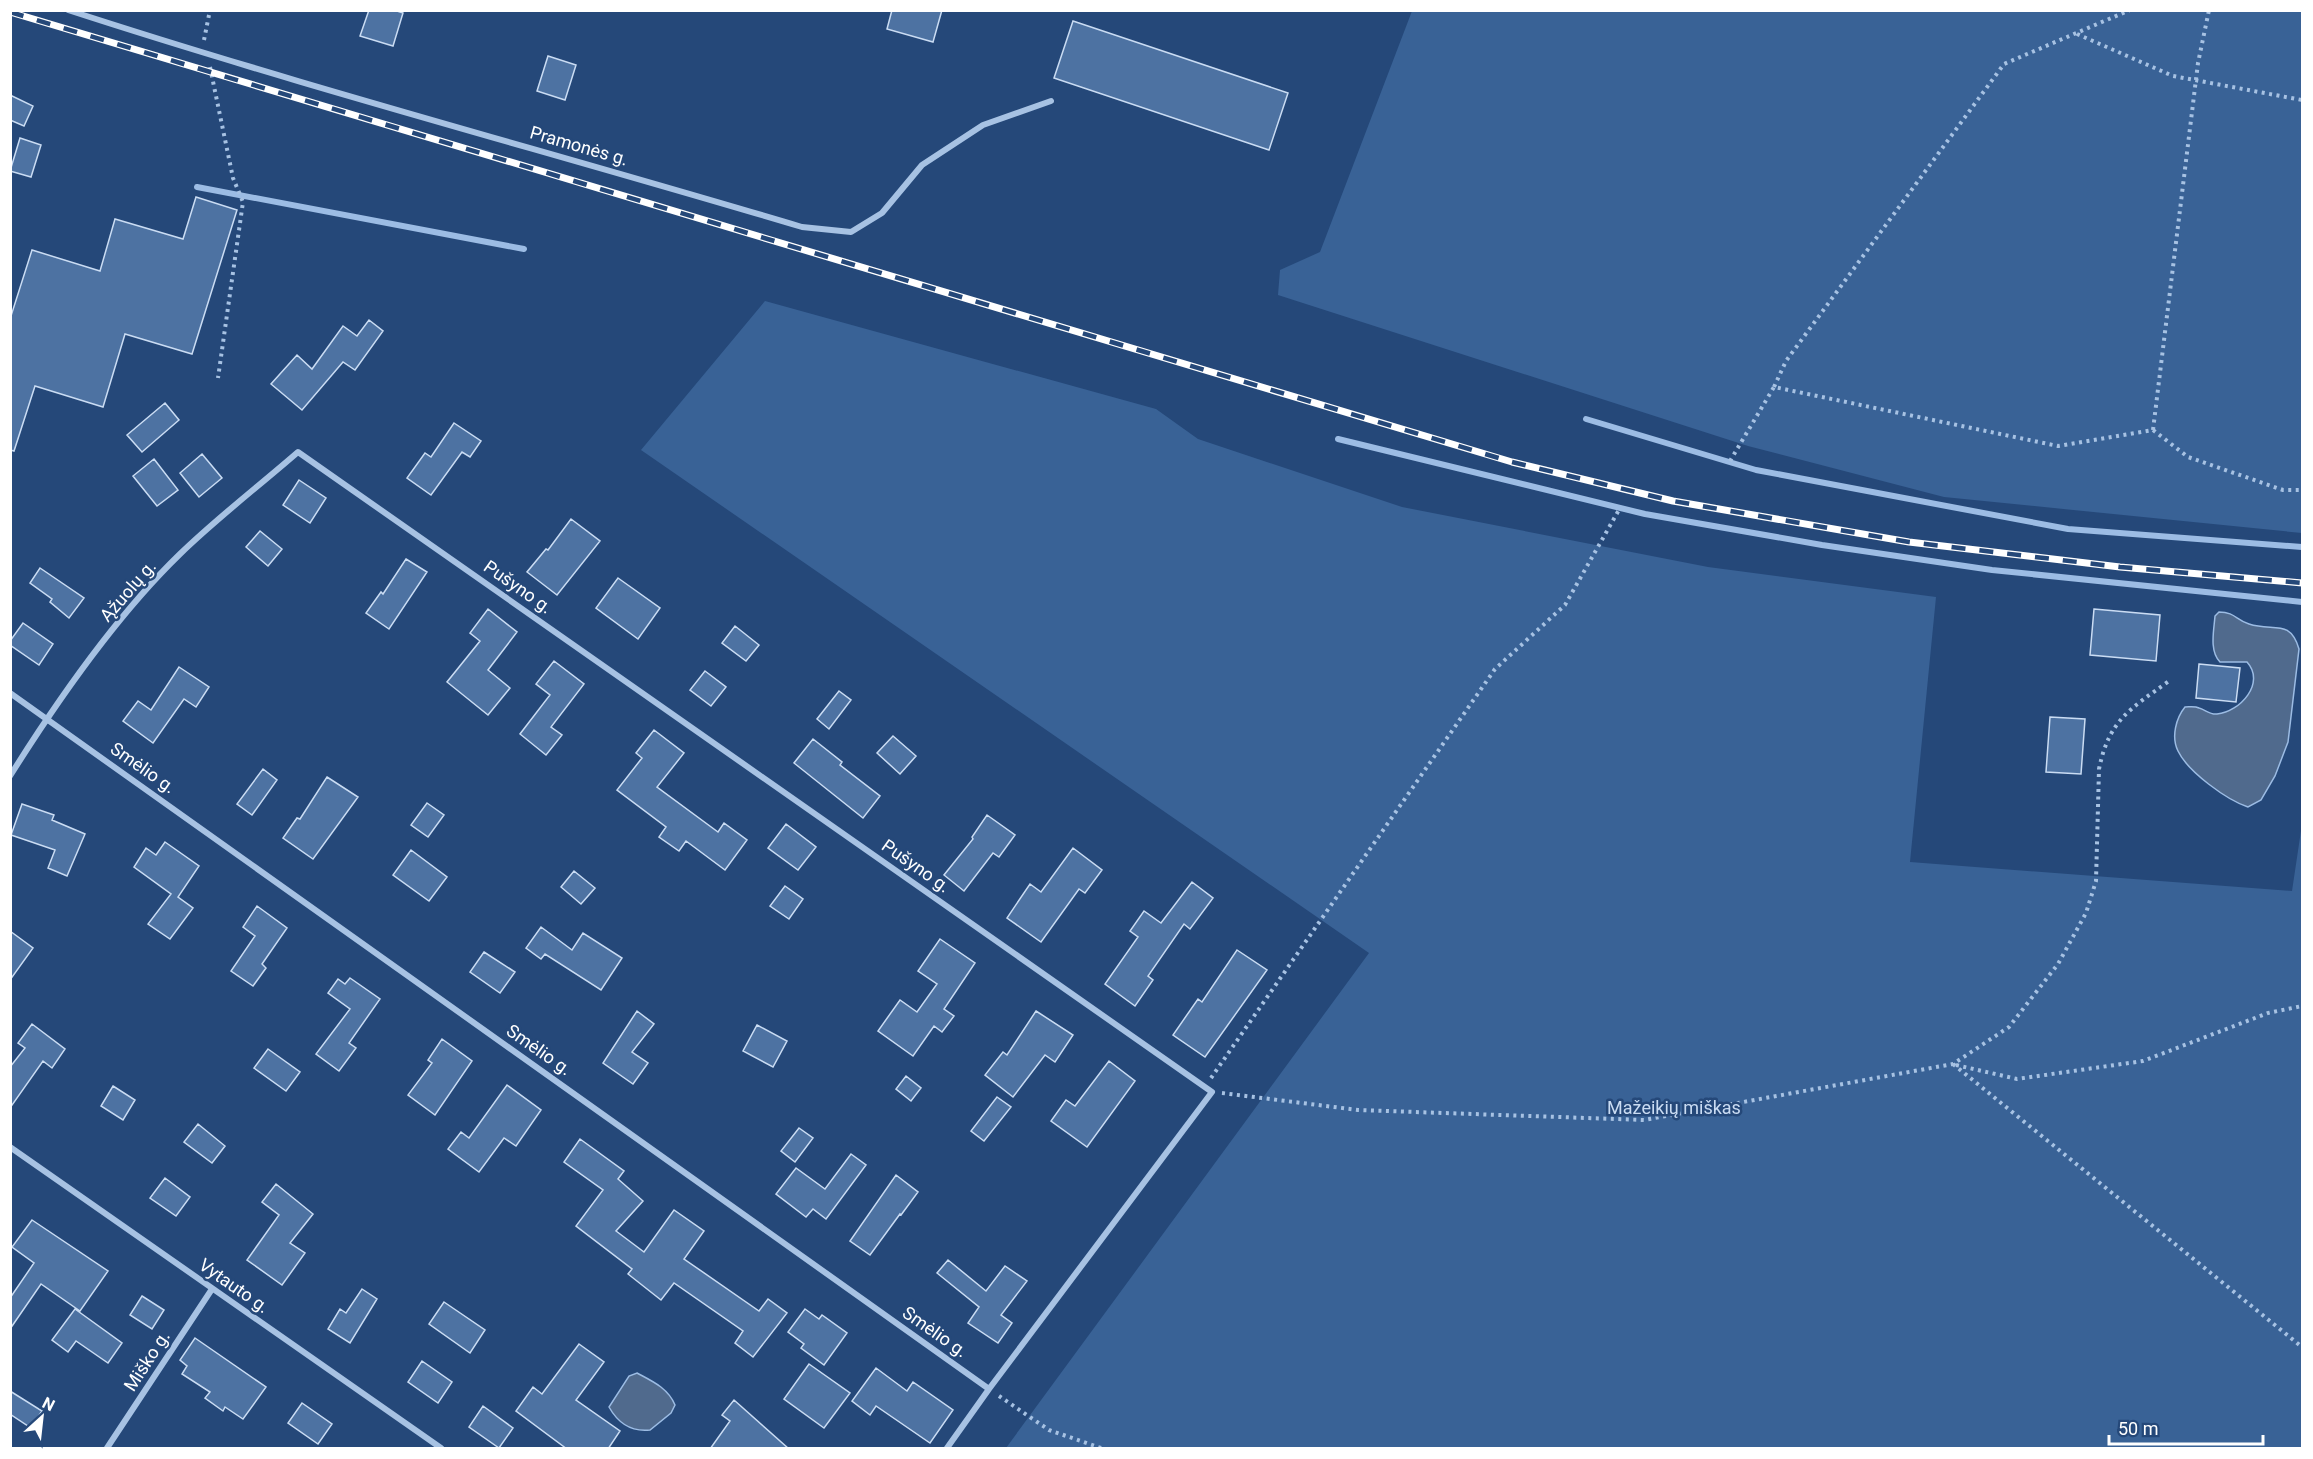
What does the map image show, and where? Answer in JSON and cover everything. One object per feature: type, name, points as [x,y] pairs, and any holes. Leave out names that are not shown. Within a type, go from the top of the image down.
[{"type":"street","name":"Pramonės g.","points":[[68,10],[208,54],[802,227],[851,232],[882,213],[922,165],[983,125],[1051,101]]},
{"type":"street","name":"Ąžuolų g.","points":[[10,776],[46,718],[108,637],[180,555],[298,452]]},
{"type":"street","name":"Pušyno g.","points":[[298,452],[1212,1092]]},
{"type":"street","name":"Smėlio g.","points":[[10,693],[989,1389]]},
{"type":"street","points":[[947,1449],[989,1389],[1212,1092]]},
{"type":"street","name":"Vytauto g.","points":[[10,1148],[441,1449]]},
{"type":"street","name":"Miško g.","points":[[107,1449],[212,1289]]},
{"type":"path","points":[[210,10],[202,45],[208,54],[233,178],[243,202],[218,378]]},
{"type":"path","points":[[1730,461],[1774,387],[1786,361],[2004,64],[2130,10]]},
{"type":"path","points":[[2153,430],[2196,80],[2209,10]]},
{"type":"path","points":[[2076,33],[2173,76],[2302,100]]},
{"type":"path","points":[[1774,387],[2058,446],[2153,430],[2188,457],[2283,490],[2302,490]]},
{"type":"path","points":[[1205,1087],[1495,669],[1564,605],[1620,508]]},
{"type":"path","points":[[1212,1092],[1358,1110],[1644,1120],[1953,1064],[2009,1027],[2058,964],[2086,914],[2096,881],[2099,769],[2102,752],[2111,731],[2127,712],[2169,681]]},
{"type":"path","points":[[1953,1064],[2017,1079],[2131,1063],[2143,1061],[2268,1013],[2302,1006]]},
{"type":"path","points":[[1953,1064],[2302,1347]]},
{"type":"path","points":[[989,1389],[1048,1430],[1101,1449]]},
{"type":"green space","points":[[1412,11],[2302,11],[2302,533],[1944,497],[1748,446],[1278,295],[1280,270],[1320,252]]},
{"type":"green space","name":"Mažeikių miškas","points":[[765,301],[1156,409],[1198,439],[1402,507],[1708,567],[1936,597],[1910,862],[2292,891],[2302,824],[2302,1448],[1006,1448],[1369,953],[641,450]]},
{"type":"shaded area","points":[[2219,612],[2229,613],[2249,624],[2286,630],[2291,633],[2299,649],[2288,742],[2275,776],[2261,800],[2248,807],[2219,792],[2190,768],[2178,751],[2175,740],[2177,722],[2185,707],[2197,707],[2215,714],[2226,712],[2242,702],[2252,687],[2254,679],[2247,662],[2220,662],[2214,652],[2215,616]]},
{"type":"shaded area","points":[[637,1373],[664,1390],[675,1405],[671,1413],[650,1430],[631,1428],[617,1418],[609,1407],[629,1376]]},
{"type":"building","points":[[369,10],[394,10],[403,13],[393,46],[360,36]]},
{"type":"building","points":[[892,10],[942,10],[933,42],[887,29]]},
{"type":"building","points":[[1073,21],[1288,93],[1269,150],[1054,78]]},
{"type":"building","points":[[548,56],[576,65],[565,100],[537,91]]},
{"type":"building","points":[[10,95],[33,106],[24,126],[10,120]]},
{"type":"building","points":[[20,138],[41,145],[31,177],[10,171]]},
{"type":"building","points":[[196,197],[237,210],[192,354],[125,334],[103,407],[35,386],[14,451],[10,450],[10,319],[32,250],[100,271],[115,219],[183,239]]},
{"type":"building","points":[[369,320],[383,331],[355,370],[343,362],[302,410],[271,384],[297,355],[312,369],[343,326],[357,336]]},
{"type":"building","points":[[165,403],[179,420],[142,452],[127,435]]},
{"type":"building","points":[[454,423],[481,441],[470,457],[462,452],[431,495],[407,478],[425,453],[431,457]]},
{"type":"building","points":[[202,454],[222,478],[199,497],[180,473]]},
{"type":"building","points":[[154,459],[178,490],[157,506],[133,476]]},
{"type":"building","points":[[299,480],[326,498],[310,523],[283,505]]},
{"type":"building","points":[[571,519],[600,541],[557,595],[527,572],[546,549],[548,550]]},
{"type":"building","points":[[260,531],[282,549],[268,566],[246,547]]},
{"type":"building","points":[[406,559],[427,572],[389,629],[366,613],[381,592],[383,594]]},
{"type":"building","points":[[40,568],[84,598],[69,618],[50,602],[52,599],[30,583]]},
{"type":"building","points":[[618,578],[660,608],[638,639],[596,608]]},
{"type":"building","points":[[488,609],[517,632],[488,670],[510,688],[488,715],[447,682],[480,641],[470,633]]},
{"type":"building","points":[[2094,609],[2160,615],[2156,661],[2090,655]]},
{"type":"building","points":[[23,623],[53,644],[39,665],[10,645],[10,641]]},
{"type":"building","points":[[735,626],[759,645],[746,661],[722,643]]},
{"type":"building","points":[[554,661],[584,684],[551,727],[562,735],[546,755],[520,734],[550,695],[536,684]]},
{"type":"building","points":[[2199,664],[2240,668],[2236,702],[2196,698]]},
{"type":"building","points":[[179,667],[209,687],[196,707],[184,699],[153,743],[123,721],[138,701],[151,710]]},
{"type":"building","points":[[705,671],[726,687],[711,706],[690,690]]},
{"type":"building","points":[[839,691],[851,700],[829,729],[817,719]]},
{"type":"building","points":[[2050,717],[2085,719],[2081,774],[2046,772]]},
{"type":"building","points":[[654,730],[684,753],[657,787],[718,832],[724,823],[747,840],[725,870],[686,841],[679,851],[659,837],[666,827],[617,790],[642,758],[636,753]]},
{"type":"building","points":[[893,736],[916,756],[900,774],[877,753]]},
{"type":"building","points":[[813,739],[842,762],[840,765],[880,796],[863,818],[794,763]]},
{"type":"building","points":[[263,769],[277,780],[252,815],[237,804]]},
{"type":"building","points":[[327,777],[358,797],[313,859],[283,838],[297,818],[300,819]]},
{"type":"building","points":[[427,803],[444,815],[428,837],[411,825]]},
{"type":"building","points":[[22,804],[54,815],[52,820],[85,834],[67,876],[48,868],[55,850],[11,835]]},
{"type":"building","points":[[987,815],[1015,835],[999,857],[993,853],[964,891],[944,875],[973,839],[972,837]]},
{"type":"building","points":[[786,824],[816,847],[798,870],[768,848]]},
{"type":"building","points":[[165,842],[199,866],[178,897],[193,908],[170,939],[148,924],[171,894],[134,867],[146,848],[156,855]]},
{"type":"building","points":[[1073,848],[1102,870],[1085,893],[1079,889],[1041,942],[1007,918],[1030,884],[1041,892]]},
{"type":"building","points":[[411,850],[447,877],[429,901],[393,875]]},
{"type":"building","points":[[574,871],[595,888],[581,904],[561,887]]},
{"type":"building","points":[[1192,882],[1213,898],[1190,929],[1184,924],[1148,976],[1153,980],[1135,1006],[1105,984],[1138,937],[1130,931],[1144,911],[1161,923]]},
{"type":"building","points":[[785,886],[803,899],[789,919],[770,906]]},
{"type":"building","points":[[257,906],[287,928],[262,964],[266,968],[253,986],[231,971],[255,936],[243,927]]},
{"type":"building","points":[[541,927],[572,950],[583,933],[622,958],[601,990],[545,954],[541,959],[526,948]]},
{"type":"building","points":[[10,931],[33,948],[10,980]]},
{"type":"building","points":[[940,939],[975,963],[944,1009],[954,1016],[942,1032],[934,1026],[913,1056],[878,1031],[900,1000],[917,1012],[937,984],[918,971]]},
{"type":"building","points":[[1237,950],[1267,970],[1205,1057],[1173,1035],[1198,999],[1202,1002]]},
{"type":"building","points":[[484,952],[515,972],[500,993],[470,972]]},
{"type":"building","points":[[350,978],[380,999],[349,1043],[356,1048],[339,1071],[316,1054],[350,1009],[328,993],[338,979],[345,984]]},
{"type":"building","points":[[637,1011],[654,1024],[632,1052],[648,1063],[633,1084],[603,1063]]},
{"type":"building","points":[[1036,1011],[1073,1035],[1055,1062],[1045,1055],[1013,1097],[985,1075],[1003,1052],[1007,1055]]},
{"type":"building","points":[[32,1024],[65,1049],[52,1068],[43,1061],[10,1108],[10,1067],[25,1048],[18,1043]]},
{"type":"building","points":[[757,1025],[787,1041],[773,1067],[743,1051]]},
{"type":"building","points":[[442,1039],[472,1061],[435,1115],[408,1095],[432,1063],[428,1060]]},
{"type":"building","points":[[268,1049],[300,1072],[286,1091],[254,1068]]},
{"type":"building","points":[[1109,1061],[1135,1081],[1087,1147],[1051,1121],[1066,1100],[1075,1106]]},
{"type":"building","points":[[906,1076],[921,1088],[911,1101],[896,1089]]},
{"type":"building","points":[[507,1085],[541,1110],[516,1146],[504,1138],[479,1172],[448,1149],[461,1132],[469,1138]]},
{"type":"building","points":[[113,1086],[135,1100],[123,1120],[101,1106]]},
{"type":"building","points":[[997,1097],[1011,1107],[984,1141],[971,1131]]},
{"type":"building","points":[[198,1124],[225,1146],[212,1163],[184,1142]]},
{"type":"building","points":[[799,1128],[813,1138],[795,1162],[781,1151]]},
{"type":"building","points":[[580,1139],[624,1171],[618,1179],[643,1201],[616,1231],[644,1252],[674,1210],[704,1231],[684,1259],[759,1311],[768,1299],[787,1313],[753,1357],[735,1343],[743,1331],[674,1283],[661,1300],[628,1274],[632,1269],[576,1226],[603,1190],[564,1162]]},
{"type":"building","points":[[851,1154],[866,1165],[826,1219],[813,1209],[806,1217],[776,1194],[796,1168],[825,1189]]},
{"type":"building","points":[[896,1175],[918,1192],[870,1255],[850,1241]]},
{"type":"building","points":[[165,1178],[190,1197],[176,1216],[150,1198]]},
{"type":"building","points":[[276,1184],[313,1214],[290,1243],[305,1253],[282,1285],[247,1260],[279,1215],[262,1202]]},
{"type":"building","points":[[32,1220],[108,1271],[80,1311],[41,1284],[10,1329],[10,1298],[34,1263],[12,1247]]},
{"type":"building","points":[[948,1260],[986,1291],[1005,1266],[1027,1281],[1001,1315],[1012,1323],[998,1343],[968,1323],[979,1307],[937,1273]]},
{"type":"building","points":[[362,1289],[377,1299],[350,1343],[328,1329],[340,1309],[346,1313]]},
{"type":"building","points":[[142,1296],[164,1310],[152,1329],[130,1315]]},
{"type":"building","points":[[444,1302],[485,1330],[470,1353],[429,1324]]},
{"type":"building","points":[[75,1309],[122,1343],[108,1363],[76,1341],[68,1352],[52,1340]]},
{"type":"building","points":[[805,1309],[819,1319],[822,1315],[847,1333],[824,1365],[801,1348],[804,1344],[788,1332]]},
{"type":"building","points":[[195,1338],[266,1387],[243,1419],[225,1407],[223,1411],[205,1398],[210,1392],[182,1374],[187,1366],[180,1360]]},
{"type":"building","points":[[579,1344],[604,1362],[576,1400],[620,1431],[608,1449],[567,1449],[516,1411],[533,1387],[542,1394]]},
{"type":"building","points":[[422,1361],[452,1382],[438,1403],[408,1382]]},
{"type":"building","points":[[809,1364],[850,1393],[824,1428],[784,1399]]},
{"type":"building","points":[[876,1368],[907,1391],[913,1382],[953,1410],[930,1443],[876,1406],[870,1415],[852,1401]]},
{"type":"building","points":[[10,1391],[42,1411],[31,1428],[10,1414]]},
{"type":"building","points":[[734,1400],[789,1449],[710,1449],[730,1421],[722,1415]]},
{"type":"building","points":[[302,1403],[332,1424],[318,1444],[288,1423]]},
{"type":"building","points":[[483,1406],[513,1428],[499,1448],[469,1427]]},
{"type":"waterway","points":[[197,187],[524,249]]},
{"type":"waterway","points":[[1586,419],[1756,470],[2068,529],[2302,547]]},
{"type":"waterway","points":[[1338,439],[1645,514],[1822,545],[1992,570],[2302,602]]},
{"type":"railway","points":[[10,12],[1512,462],[1673,501],[1909,542],[2120,567],[2302,583]]}]
